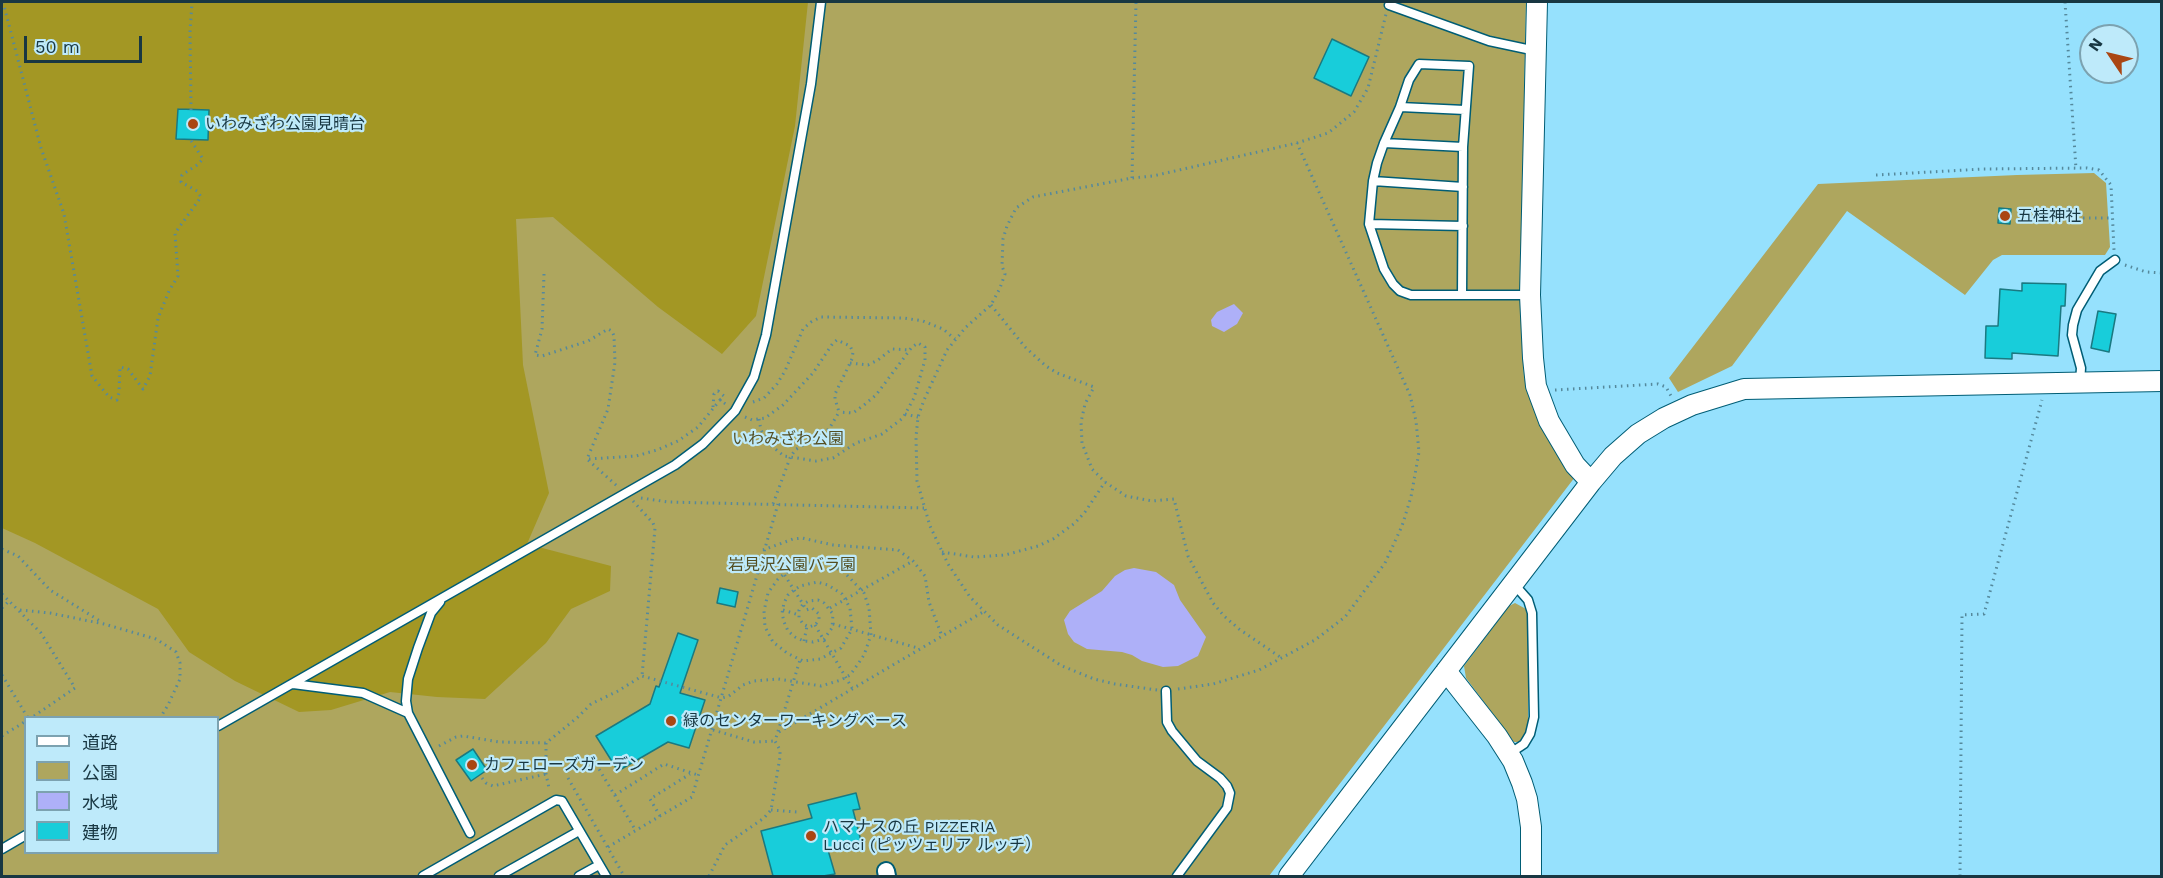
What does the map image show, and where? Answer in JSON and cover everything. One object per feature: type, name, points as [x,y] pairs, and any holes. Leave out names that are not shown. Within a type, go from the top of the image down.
[{"type":"street","points":[[1537,2],[1530,295],[1533,358],[1538,391],[1549,422],[1575,465],[1591,482]]},
{"type":"street","points":[[1289,876],[1591,482],[1613,456],[1638,434],[1692,405],[1744,389],[2162,381]]},
{"type":"street","points":[[1446,671],[1509,754],[1527,799],[1531,827],[1531,876]]},
{"type":"lane","points":[[219,725],[691,454],[737,409],[754,377],[766,335],[811,84],[821,2]]},
{"type":"lane","points":[[1389,5],[1489,41],[1536,51]]},
{"type":"lane","points":[[1462,295],[1463,147],[1468,66],[1419,64],[1409,80],[1384,143],[1373,181],[1369,224],[1384,268],[1393,284],[1410,295],[1462,295],[1530,295]]},
{"type":"lane","points":[[1400,106],[1465,110]]},
{"type":"lane","points":[[1384,143],[1463,147]]},
{"type":"lane","points":[[1373,181],[1463,187]]},
{"type":"lane","points":[[1369,224],[1462,226]]},
{"type":"lane","points":[[2080,383],[2081,368],[2072,335],[2077,310],[2100,271],[2115,260]]},
{"type":"lane","points":[[1509,754],[1524,744],[1530,734],[1534,717],[1532,613],[1528,600],[1513,583]]},
{"type":"lane","points":[[442,599],[431,613],[408,679],[406,701],[408,714],[470,834]]},
{"type":"lane","points":[[292,684],[363,693],[408,714]]},
{"type":"lane","points":[[1166,691],[1167,722],[1172,731],[1197,761],[1220,778],[1230,793],[1227,808],[1177,876]]},
{"type":"lane","points":[[423,876],[556,800],[562,801],[606,876]]},
{"type":"lane","points":[[499,876],[579,831]]},
{"type":"lane","points":[[2,849],[24,836]]},
{"type":"lane","points":[[579,876],[599,865]]},
{"type":"path","points":[[3,2],[41,148],[64,214],[92,375],[109,397],[117,400],[120,368],[128,369],[144,389],[150,376],[158,318],[178,276],[175,233],[201,196],[197,191],[181,182],[182,175],[202,159],[190,139]]},
{"type":"path","points":[[191,110],[192,2]]},
{"type":"path","points":[[1132,178],[1136,2]]},
{"type":"path","points":[[2066,2],[2076,169]]},
{"type":"path","points":[[1297,143],[1410,395],[1419,452],[1411,497],[1402,526],[1385,563],[1345,617],[1315,640],[1282,659],[1213,684],[1166,691],[1094,679],[1062,666],[1015,637],[984,612],[959,583],[942,552],[924,508],[916,481],[918,417],[939,363],[955,339],[978,314],[991,304],[1004,282],[1003,239],[1016,208],[1033,197],[1153,176],[1297,143],[1328,133],[1354,112],[1368,88],[1389,5]]},
{"type":"path","points":[[1876,175],[1983,170],[2100,170],[2111,185],[2115,260],[2146,272],[2162,273]]},
{"type":"path","points":[[2023,218],[2113,218]]},
{"type":"path","points":[[544,274],[543,329],[535,355],[542,356],[588,341],[609,329],[614,336],[615,362],[608,409],[587,459]]},
{"type":"path","points":[[991,304],[1025,347],[1046,366],[1057,373],[1094,387],[1085,404],[1081,422],[1081,433],[1089,462],[1105,482],[1126,496],[1152,501],[1174,499],[1188,556],[1213,603],[1239,629],[1282,659]]},
{"type":"path","points":[[737,409],[764,398],[777,384],[803,329],[821,317],[904,318],[922,321],[943,329],[955,339]]},
{"type":"path","points":[[720,400],[752,420],[765,418],[798,391],[837,340],[850,346],[853,352],[836,394],[835,399],[840,412]]},
{"type":"path","points":[[759,419],[761,430],[769,444],[790,458],[816,461],[833,458],[856,443],[882,434],[905,414],[914,398],[926,351],[924,347],[918,343],[876,395],[864,405],[853,413],[840,412]]},
{"type":"path","points":[[850,363],[868,365],[892,349],[911,350]]},
{"type":"path","points":[[1960,876],[1962,615],[1984,614],[2047,383]]},
{"type":"path","points":[[1538,391],[1658,384],[1666,387],[1678,412]]},
{"type":"path","points":[[587,459],[636,456],[657,450],[686,436],[698,427],[724,396],[718,391],[713,397],[712,408]]},
{"type":"path","points":[[608,847],[692,797],[790,458],[795,450],[829,429],[840,412]]},
{"type":"path","points":[[905,414],[918,417]]},
{"type":"path","points":[[587,459],[624,493],[653,523],[655,528],[642,676]]},
{"type":"path","points":[[942,552],[974,557],[1005,555],[1038,546],[1053,539],[1075,523],[1105,482]]},
{"type":"path","points":[[624,493],[644,499],[668,502],[924,508]]},
{"type":"path","points":[[763,550],[802,538],[833,545],[898,550],[925,576],[929,602],[942,636]]},
{"type":"path","points":[[2,549],[18,556],[50,590],[104,624]]},
{"type":"path","points":[[830,608],[912,561]]},
{"type":"path","points":[[429,752],[456,737],[463,736],[499,742],[546,743],[591,704],[642,676],[722,698],[754,681],[778,679],[821,686],[846,678],[864,655],[871,635],[869,608],[862,590],[844,572],[828,564],[810,563],[793,568],[784,574],[778,579],[768,593],[764,611],[765,627],[772,642],[800,660],[814,661],[832,654],[847,641],[852,629],[850,608],[846,599],[833,588],[817,582],[805,584],[794,590],[784,603],[784,622],[788,631],[795,637],[813,642],[824,639],[833,624],[833,614],[830,608],[818,600],[809,601],[803,604],[799,610],[800,621],[807,626],[815,625],[819,620],[819,614],[812,608],[806,610],[803,604],[794,590],[784,574]]},
{"type":"path","points":[[2,594],[41,633],[75,688],[32,716]]},
{"type":"path","points":[[2,608],[9,601]]},
{"type":"path","points":[[783,609],[799,615]]},
{"type":"path","points":[[20,610],[104,624],[156,639],[176,652],[180,663],[180,679],[173,697],[161,716]]},
{"type":"path","points":[[778,733],[984,612]]},
{"type":"path","points":[[833,624],[919,649]]},
{"type":"path","points":[[815,625],[852,688]]},
{"type":"path","points":[[804,641],[807,626]]},
{"type":"path","points":[[709,876],[725,845],[764,818],[771,810],[780,757],[780,750],[775,741],[800,660]]},
{"type":"path","points":[[2,675],[29,716]]},
{"type":"path","points":[[2,736],[24,722]]},
{"type":"path","points":[[712,730],[754,742],[775,741]]},
{"type":"path","points":[[546,743],[546,774],[549,788]]},
{"type":"path","points":[[593,759],[636,831]]},
{"type":"path","points":[[615,795],[664,764],[698,775]]},
{"type":"path","points":[[660,816],[650,799],[691,773]]},
{"type":"path","points":[[482,778],[493,786],[546,774]]},
{"type":"path","points":[[568,778],[624,876]]},
{"type":"path","points":[[771,810],[797,812]]},
{"type":"green space","name":"いわみざわ公園","points":[[2,2],[1526,2],[1520,302],[1524,377],[1543,429],[1575,477],[1269,876],[2,876]]},
{"type":"green space","points":[[2094,173],[2106,183],[2110,247],[2105,255],[2002,255],[1993,260],[1965,295],[1847,211],[1732,366],[1678,392],[1669,378],[1818,184]]},
{"type":"green space","points":[[1515,603],[1526,609],[1528,619],[1528,725],[1526,734],[1520,742],[1514,742],[1466,678],[1464,666],[1509,606]]},
{"type":"shaded area","points":[[2,2],[808,2],[795,126],[756,316],[722,354],[658,307],[553,217],[516,219],[523,365],[549,493],[527,544],[611,566],[610,591],[571,609],[546,643],[485,699],[390,692],[331,710],[299,712],[235,681],[189,652],[158,609],[35,543],[2,528]]},
{"type":"water","points":[[1234,304],[1243,313],[1237,324],[1224,332],[1212,326],[1211,320],[1217,312]]},
{"type":"water","points":[[1134,568],[1156,572],[1174,585],[1180,600],[1206,637],[1198,656],[1178,666],[1163,667],[1122,652],[1087,649],[1074,642],[1068,634],[1064,620],[1070,611],[1102,591],[1115,576]]},
{"type":"building","points":[[1332,39],[1369,57],[1351,96],[1314,78]]},
{"type":"building","name":"いわみざわ公園見晴台","points":[[178,109],[209,110],[208,140],[176,139]]},
{"type":"building","name":"五桂神社","points":[[1999,208],[2011,209],[2010,224],[1998,223]]},
{"type":"building","points":[[2022,283],[2066,284],[2065,306],[2061,306],[2058,356],[2012,353],[2012,359],[1985,358],[1986,326],[1998,326],[2000,289],[2022,291]]},
{"type":"building","points":[[2098,311],[2116,314],[2109,352],[2091,348]]},
{"type":"building","points":[[720,588],[738,592],[735,607],[717,603]]},
{"type":"building","name":"緑のセンターワーキングベース","points":[[678,633],[698,640],[680,693],[705,700],[689,748],[668,742],[618,771],[596,736],[650,704],[656,686],[659,687]]},
{"type":"building","name":"カフェローズガーデン","points":[[473,749],[487,770],[471,781],[456,760]]},
{"type":"building","name":"ハマナスの丘 PIZZERIA Lucci (ピッツェリア ルッチ）","points":[[856,793],[860,809],[853,810],[861,841],[828,850],[835,874],[773,876],[761,831],[812,818],[808,805]]},
{"type":"place","name":"いわみざわ公園見晴台","points":[[193,124]]},
{"type":"place","name":"五桂神社","points":[[2005,216]]},
{"type":"place","name":"緑のセンターワーキングベース","points":[[671,721]]},
{"type":"place","name":"カフェローズガーデン","points":[[472,765]]},
{"type":"place","name":"ハマナスの丘 PIZZERIA Lucci (ピッツェリア ルッチ）","points":[[811,836]]},
{"type":"park label","name":"岩見沢公園バラ園","points":[[792,565]]}]
